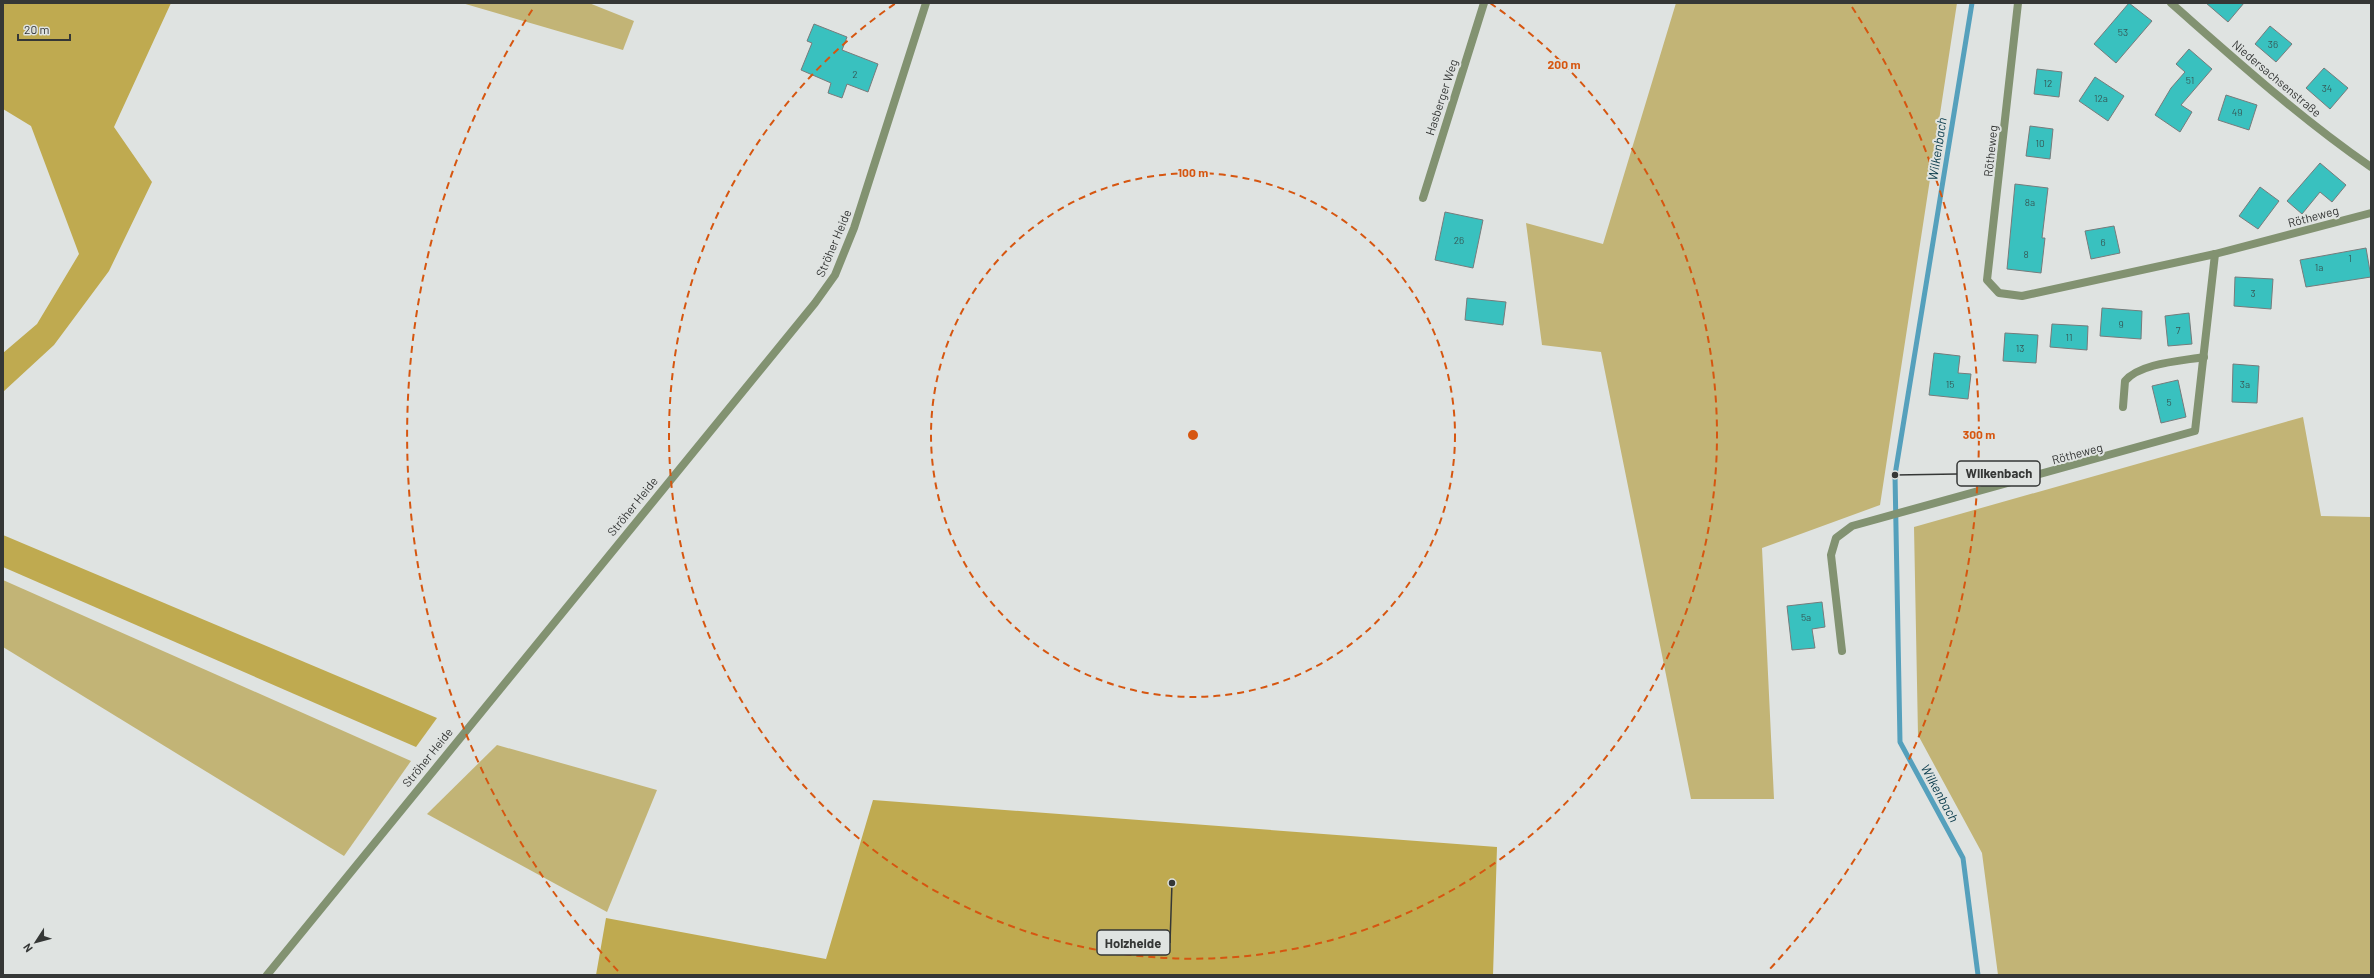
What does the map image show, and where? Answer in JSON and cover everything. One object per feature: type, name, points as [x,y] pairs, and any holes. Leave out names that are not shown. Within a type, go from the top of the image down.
[{"type":"street","name":"Ströher Heide","points":[[267,975],[815,304],[835,276],[854,228],[926,3]]},
{"type":"street","name":"Hasberger Weg","points":[[1423,198],[1484,3]]},
{"type":"street","name":"Rötheweg","points":[[2018,3],[1987,280],[1999,293],[2022,296],[2215,254],[2371,213]]},
{"type":"street","name":"Niedersachsenstraße","points":[[2171,3],[2343,148],[2371,167]]},
{"type":"street","name":"Rötheweg","points":[[1842,651],[1832,556],[1836,538],[1852,526],[2196,432],[2215,254]]},
{"type":"street","points":[[2123,407],[2125,382],[2133,374],[2165,364],[2204,357]]},
{"type":"shaded area","points":[[3,3],[171,3],[114,127],[152,182],[109,271],[54,345],[3,392],[3,353],[37,324],[79,254],[31,126],[3,109]]},
{"type":"shaded area","points":[[462,3],[589,3],[634,21],[623,50]]},
{"type":"shaded area","points":[[1676,3],[1957,3],[1880,505],[1762,548],[1774,799],[1691,799],[1601,352],[1542,345],[1526,223],[1603,244]]},
{"type":"shaded area","points":[[2303,417],[2321,516],[2371,517],[2371,975],[1998,975],[1982,853],[1918,735],[1914,527]]},
{"type":"shaded area","points":[[3,535],[437,718],[416,747],[3,567]]},
{"type":"shaded area","points":[[3,580],[411,761],[344,856],[3,647]]},
{"type":"shaded area","points":[[497,745],[657,790],[607,912],[427,814]]},
{"type":"shaded area","points":[[873,800],[1497,847],[1493,975],[596,975],[606,918],[826,959]]},
{"type":"building","points":[[2129,3],[2152,21],[2116,63],[2094,44]]},
{"type":"building","points":[[2206,3],[2244,3],[2228,22]]},
{"type":"building","points":[[814,24],[847,37],[842,50],[878,64],[868,92],[847,84],[842,98],[828,93],[831,83],[801,70],[812,43],[807,41]]},
{"type":"building","points":[[2270,26],[2292,44],[2276,62],[2255,44]]},
{"type":"building","points":[[2189,49],[2212,69],[2181,105],[2192,112],[2180,132],[2155,115],[2171,88],[2185,72],[2176,64]]},
{"type":"building","points":[[2324,68],[2348,88],[2330,109],[2306,88]]},
{"type":"building","points":[[2037,69],[2062,72],[2059,97],[2034,94]]},
{"type":"building","points":[[2095,77],[2124,96],[2108,121],[2079,101]]},
{"type":"building","points":[[2226,95],[2257,105],[2249,130],[2218,120]]},
{"type":"building","points":[[2030,126],[2053,129],[2050,159],[2026,156]]},
{"type":"building","points":[[2320,163],[2346,185],[2332,202],[2320,192],[2302,214],[2287,201]]},
{"type":"building","points":[[2015,184],[2048,188],[2042,238],[2045,238],[2041,273],[2007,269]]},
{"type":"building","points":[[2260,187],[2279,201],[2258,229],[2239,216]]},
{"type":"building","points":[[1445,212],[1483,220],[1473,268],[1435,260]]},
{"type":"building","points":[[2114,226],[2120,253],[2091,259],[2085,231]]},
{"type":"building","points":[[2366,248],[2371,277],[2306,287],[2300,260]]},
{"type":"building","points":[[2235,277],[2273,279],[2271,309],[2234,306]]},
{"type":"building","points":[[1467,298],[1506,302],[1503,325],[1465,320]]},
{"type":"building","points":[[2102,308],[2142,311],[2141,339],[2100,336]]},
{"type":"building","points":[[2189,313],[2192,344],[2168,346],[2165,316]]},
{"type":"building","points":[[2052,324],[2088,326],[2087,350],[2050,347]]},
{"type":"building","points":[[2005,333],[2038,335],[2036,363],[2003,361]]},
{"type":"building","points":[[1934,353],[1960,356],[1958,373],[1971,374],[1968,399],[1929,395]]},
{"type":"building","points":[[2233,364],[2259,366],[2257,403],[2232,402]]},
{"type":"building","points":[[2178,380],[2186,417],[2161,423],[2152,386]]},
{"type":"building","points":[[1822,602],[1825,627],[1812,629],[1815,648],[1792,650],[1787,606]]},
{"type":"waterway","name":"Wilkenbach","points":[[1972,3],[1895,475],[1900,742],[1963,858],[1978,975]]},
{"type":"place","name":"Wilkenbach","points":[[1895,475]]},
{"type":"place","name":"Holzheide","points":[[1172,883]]}]
